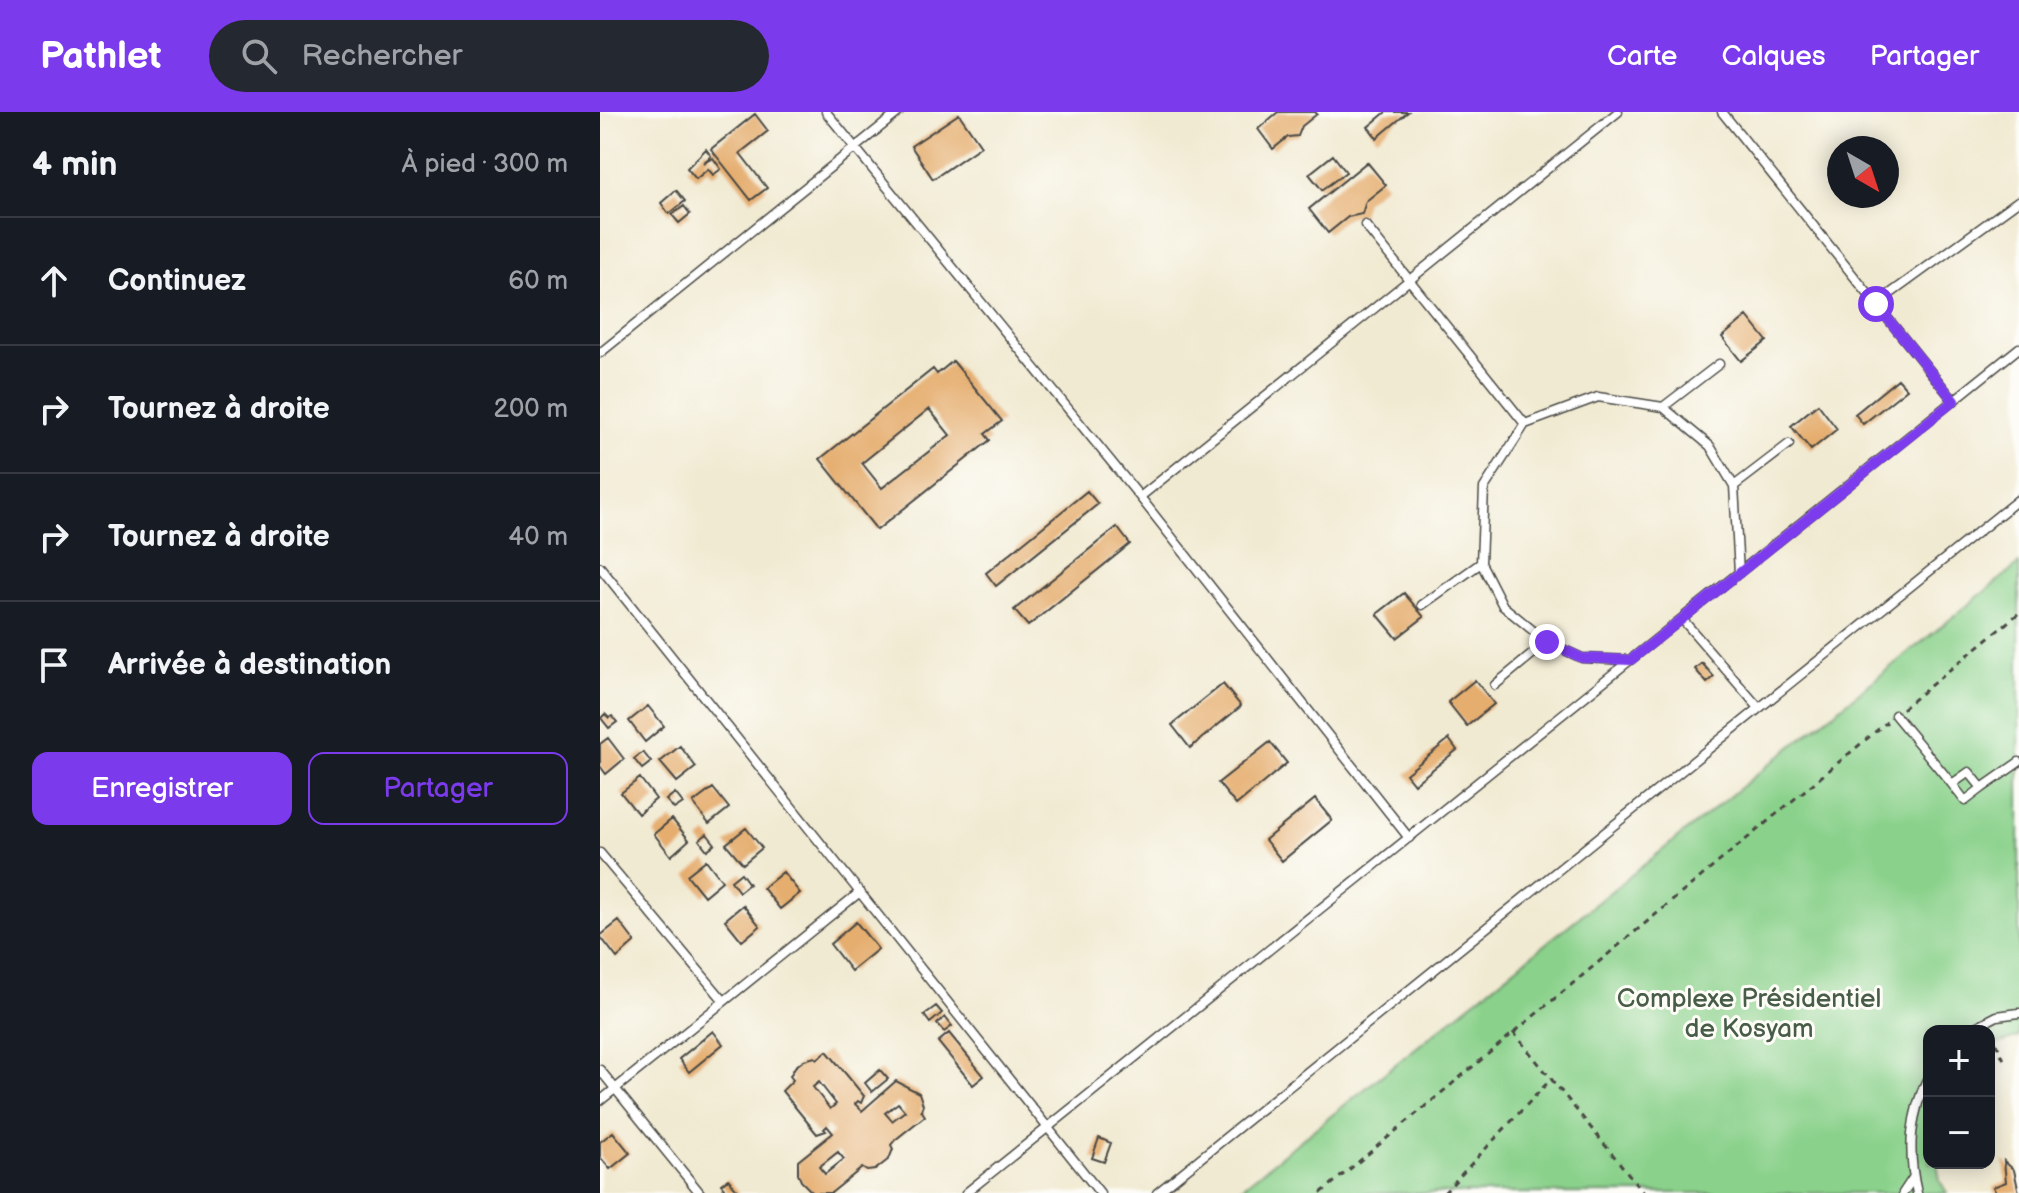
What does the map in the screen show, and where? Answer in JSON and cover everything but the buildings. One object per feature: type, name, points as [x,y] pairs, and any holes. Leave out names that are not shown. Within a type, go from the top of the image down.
[{"type":"lane","points":[[826,112],[1140,497],[1409,838]]},
{"type":"lane","points":[[600,353],[899,112]]},
{"type":"lane","points":[[1140,497],[1618,112]]},
{"type":"lane","points":[[1722,112],[1954,401]]},
{"type":"lane","points":[[1876,304],[2018,201]]},
{"type":"lane","points":[[1365,225],[1525,424]]},
{"type":"lane","points":[[966,1193],[2019,348]]},
{"type":"lane","points":[[1663,407],[1719,364]]},
{"type":"lane","points":[[1631,660],[1582,658],[1547,642],[1503,606],[1481,563],[1484,488],[1525,424],[1598,397],[1663,407],[1710,446],[1734,486],[1739,573]]},
{"type":"lane","points":[[1734,486],[1789,444]]},
{"type":"lane","points":[[1157,1193],[2019,499]]},
{"type":"lane","points":[[1422,605],[1481,563]]},
{"type":"lane","points":[[600,567],[1100,1193]]},
{"type":"lane","points":[[1682,619],[1759,708]]},
{"type":"lane","points":[[1495,685],[1547,642]]},
{"type":"lane","points":[[1895,715],[1965,801],[2019,762]]},
{"type":"lane","points":[[1952,784],[1969,772],[1982,788]]},
{"type":"lane","points":[[600,853],[724,1001]]},
{"type":"lane","points":[[600,1101],[860,892]]},
{"type":"lane","points":[[1979,1025],[2008,1013],[2019,1013]]},
{"type":"lane","points":[[600,1070],[700,1193]]},
{"type":"lane","points":[[1917,1193],[1910,1142],[1915,1106],[1923,1088]]},
{"type":"lane","points":[[1903,1193],[1913,1178]]},
{"type":"path","points":[[1321,1193],[2019,613]]},
{"type":"path","points":[[1985,1022],[2005,1062]]},
{"type":"path","points":[[1513,1032],[1644,1193]]},
{"type":"path","points":[[1444,1193],[1552,1078]]},
{"type":"green space","name":"Complexe Présidentiel de Kosyam","points":[[2019,564],[2019,1037],[1995,1045],[1995,1025],[1923,1025],[1923,1169],[1938,1169],[1947,1193],[1235,1193]]},
{"type":"route","points":[[1547,642],[1582,658],[1631,660],[1954,401],[1876,304]]}]
